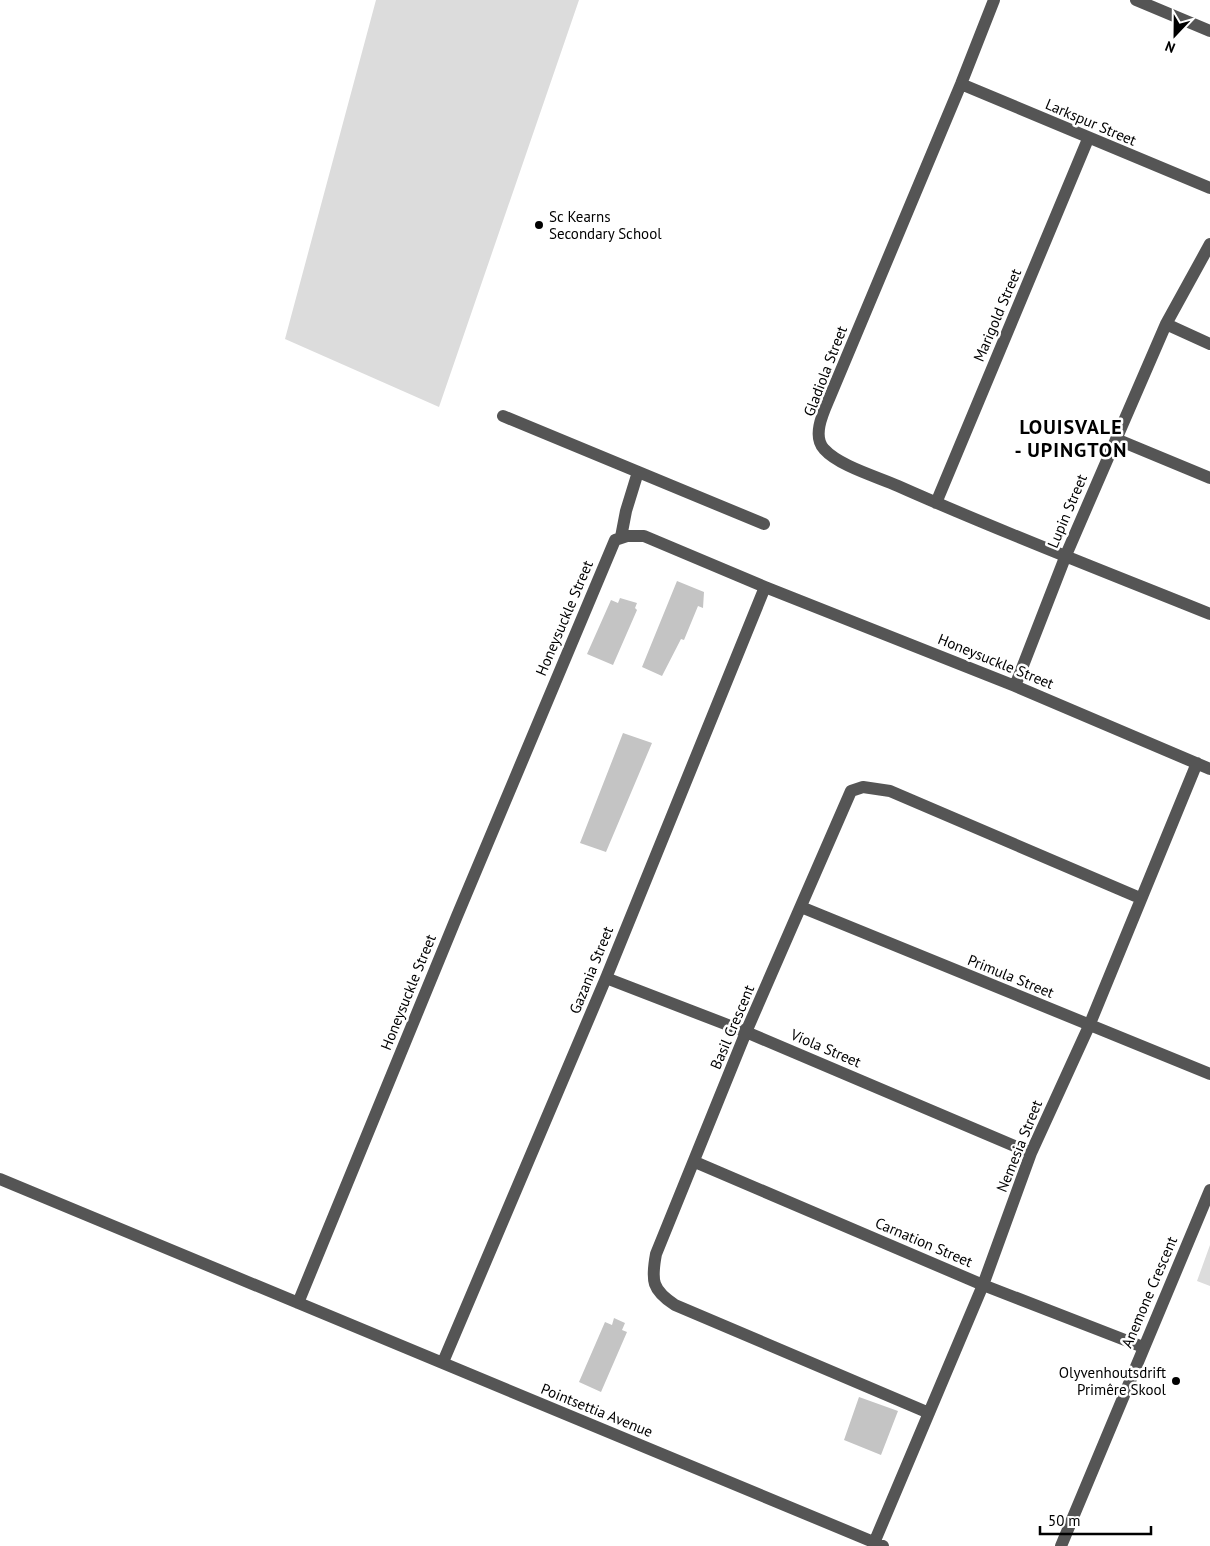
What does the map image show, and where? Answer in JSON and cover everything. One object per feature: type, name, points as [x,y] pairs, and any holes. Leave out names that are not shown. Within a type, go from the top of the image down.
[{"type":"street","name":"Gladiola Street","points":[[994,0],[961,84],[828,399],[821,421],[819,437],[822,448],[837,459],[936,503],[1210,614]]},
{"type":"street","points":[[1136,0],[1210,31]]},
{"type":"street","name":"Larkspur Street","points":[[961,84],[1088,139],[1210,188]]},
{"type":"street","name":"Marigold Street","points":[[936,503],[1088,139]]},
{"type":"street","name":"Lupin Street","points":[[1015,686],[1066,555],[1166,324],[1210,244]]},
{"type":"street","points":[[1166,324],[1210,344]]},
{"type":"street","points":[[503,416],[764,524]]},
{"type":"street","points":[[1116,439],[1210,478]]},
{"type":"street","points":[[621,537],[626,511],[638,472]]},
{"type":"street","name":"Honeysuckle Street","points":[[298,1303],[556,678],[615,540],[621,537],[644,536],[765,587],[1015,686],[1210,769]]},
{"type":"street","name":"Gazania Street","points":[[443,1362],[606,978],[765,587]]},
{"type":"street","name":"Nemesia Street","points":[[879,1544],[929,1413],[983,1284],[1031,1153],[1089,1026],[1197,763]]},
{"type":"street","name":"Basil Crescent","points":[[929,1413],[675,1306],[659,1294],[654,1285],[653,1271],[656,1254],[695,1162],[746,1032],[801,908],[843,805],[851,791],[863,787],[890,791],[1140,898]]},
{"type":"street","name":"Primula Street","points":[[801,908],[1210,1074]]},
{"type":"street","name":"Viola Street","points":[[606,978],[746,1032],[1031,1153]]},
{"type":"street","name":"Carnation Street","points":[[695,1162],[983,1284],[1143,1347]]},
{"type":"street","name":"Pointsettia Avenue","points":[[0,1179],[879,1544]]},
{"type":"street","name":"Anemone Crescent","points":[[1061,1546],[1210,1190]]},
{"type":"shaded area","points":[[376,0],[579,0],[439,407],[285,339]]},
{"type":"shaded area","points":[[1210,1245],[1210,1286],[1197,1281]]},
{"type":"building","points":[[677,581],[704,592],[703,608],[698,606],[684,640],[681,639],[662,676],[642,667]]},
{"type":"building","points":[[620,598],[637,603],[635,608],[637,610],[613,665],[587,654],[611,600],[618,603]]},
{"type":"building","points":[[623,733],[652,743],[606,852],[580,843]]},
{"type":"building","points":[[614,1318],[625,1323],[622,1330],[627,1332],[601,1392],[579,1382],[605,1322],[612,1325]]},
{"type":"building","points":[[859,1397],[898,1411],[881,1455],[844,1440]]},
{"type":"place","name":"Sc Kearns Secondary School","points":[[539,225]]},
{"type":"place","name":"Olyvenhoutsdrift Primêre Skool","points":[[1176,1381]]},
{"type":"district","name":"LOUISVALE - UPINGTON","points":[[1071,438]]}]
